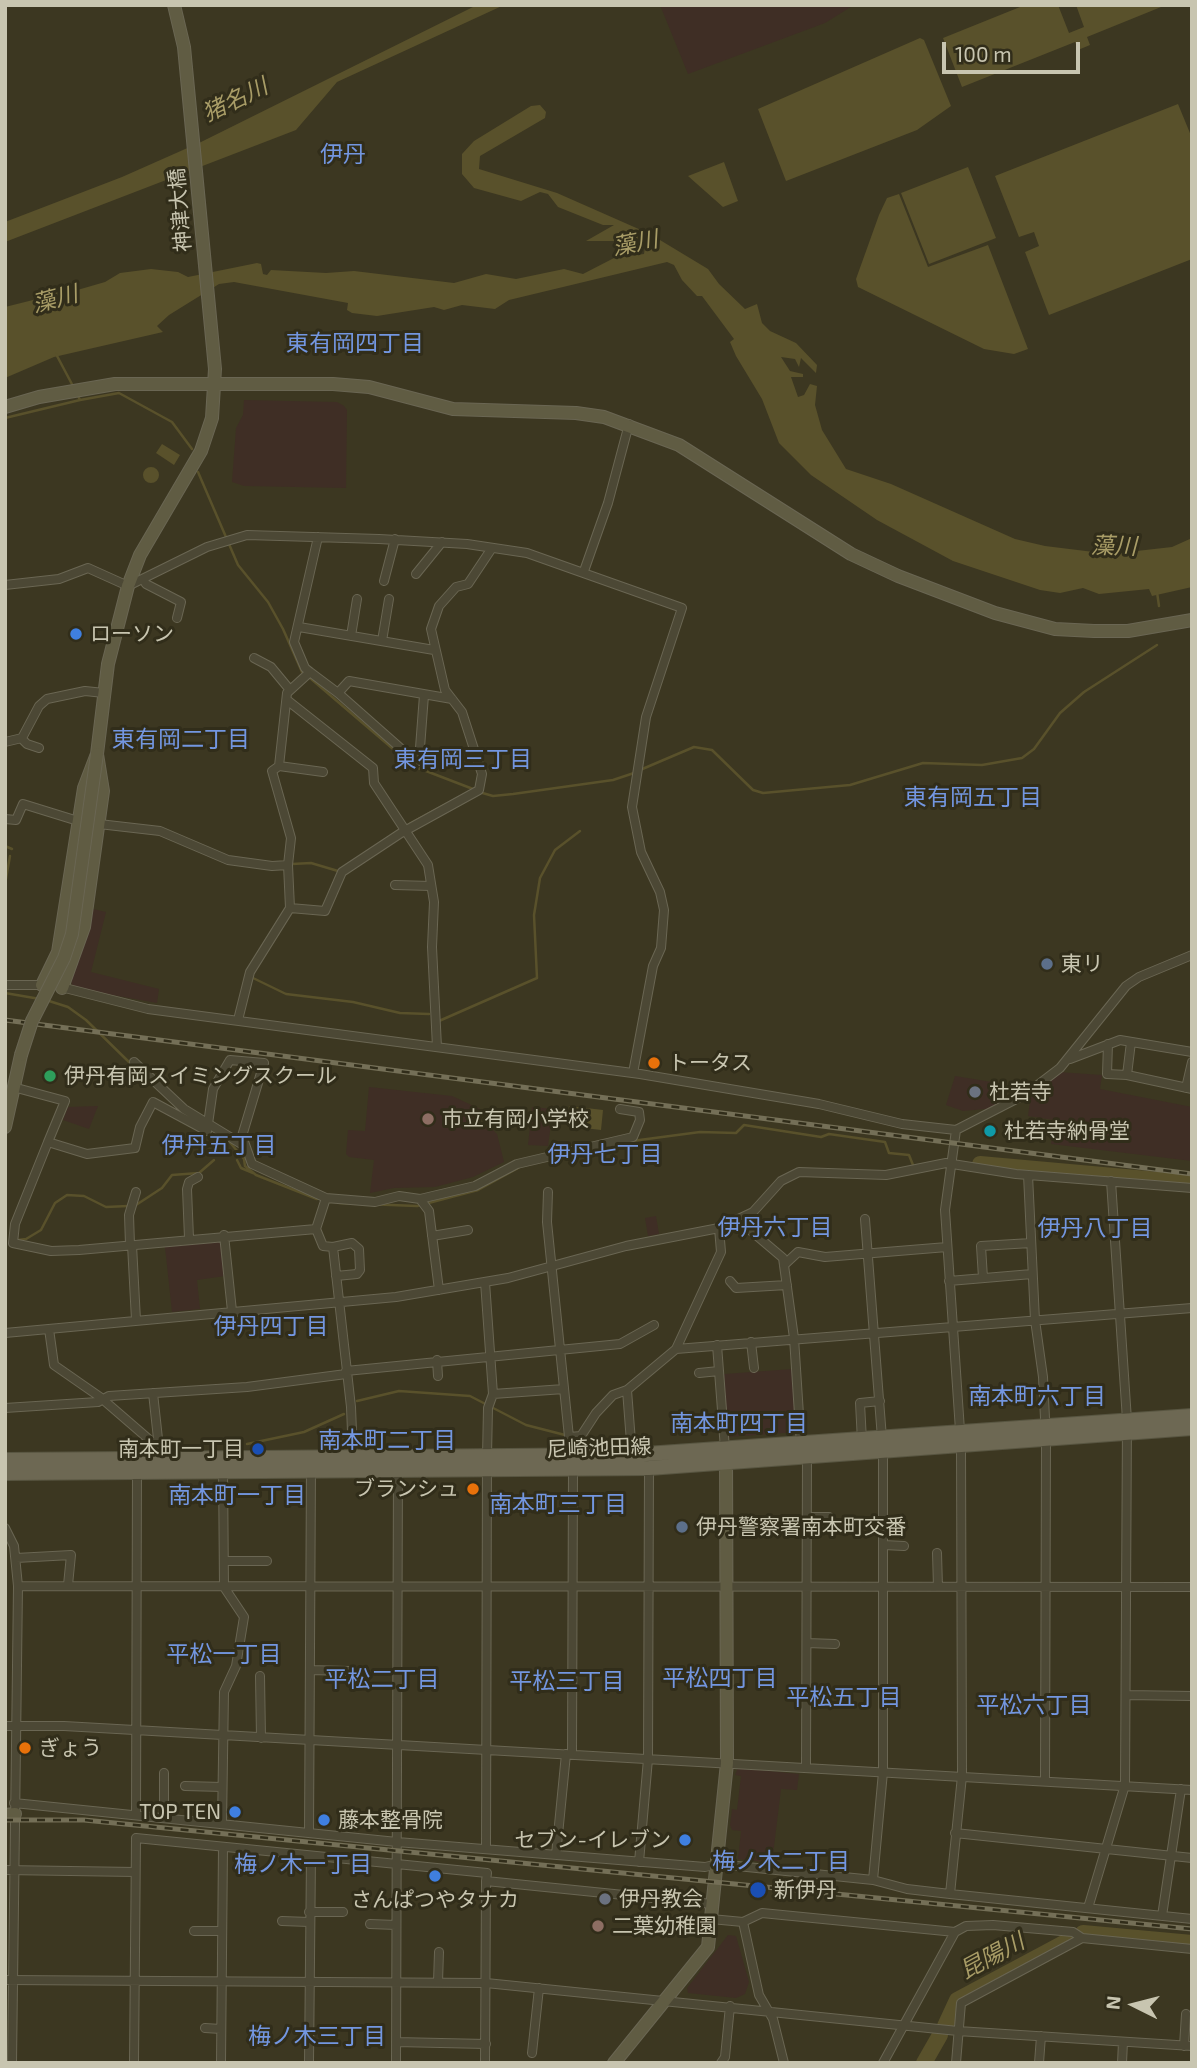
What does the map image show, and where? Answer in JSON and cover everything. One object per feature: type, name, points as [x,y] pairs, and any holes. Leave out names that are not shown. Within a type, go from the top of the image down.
[{"type":"main road","name":"尼崎池田線","points":[[5,1460],[136,1465],[649,1461],[1127,1426],[1192,1416]]},
{"type":"main road","name":"尼崎池田線","points":[[1127,1426],[1192,1428]]},
{"type":"main road","name":"尼崎池田線","points":[[805,1449],[862,1441],[883,1445]]},
{"type":"main road","name":"尼崎池田線","points":[[5,1473],[136,1465],[159,1454],[223,1465]]},
{"type":"main road","name":"尼崎池田線","points":[[571,1463],[632,1455],[649,1461]]},
{"type":"main road","name":"尼崎池田線","points":[[311,1464],[353,1456],[398,1464]]},
{"type":"street","name":"神津大橋","points":[[97,754],[108,664],[128,586],[140,555],[205,442],[212,418],[215,369],[184,47],[174,5]]},
{"type":"street","points":[[5,407],[39,397],[115,384],[345,385],[369,387],[453,409],[576,413],[629,424],[679,445],[851,554],[898,576],[995,613],[1055,629],[1094,631],[1128,631],[1192,620]]},
{"type":"street","points":[[584,571],[608,503],[629,424]]},
{"type":"street","points":[[5,585],[59,579],[88,568],[128,586],[207,547],[247,535],[395,539],[527,553],[682,608],[646,717],[632,807],[641,852],[660,892],[664,910],[661,948],[653,966],[634,1073]]},
{"type":"street","points":[[318,537],[294,642],[305,668],[338,693],[415,761],[419,761],[424,695]]},
{"type":"street","points":[[384,581],[395,539]]},
{"type":"street","points":[[416,574],[442,542]]},
{"type":"street","points":[[290,908],[325,911],[340,873],[405,831],[477,792],[482,774],[462,712],[445,690],[431,629],[439,606],[456,587],[468,584],[492,548]]},
{"type":"street","points":[[143,579],[146,584],[181,602],[177,618]]},
{"type":"street","points":[[351,636],[356,599]]},
{"type":"street","points":[[382,641],[389,599]]},
{"type":"street","points":[[299,626],[434,650]]},
{"type":"street","points":[[254,658],[271,667],[288,695],[373,768],[374,783],[428,865],[437,1047]]},
{"type":"street","points":[[279,766],[288,695],[310,672]]},
{"type":"street","points":[[338,693],[349,681],[452,699]]},
{"type":"street","points":[[5,743],[21,738],[39,706],[47,699],[85,691],[104,693]]},
{"type":"street","points":[[21,738],[39,748]]},
{"type":"street","points":[[42,985],[58,952],[83,788],[97,754]]},
{"type":"street","points":[[62,988],[84,927],[103,791],[97,754]]},
{"type":"street","points":[[5,1127],[13,1087],[11,1068],[21,1055],[32,1021],[71,939],[97,754]]},
{"type":"street","points":[[238,1020],[250,972],[290,908],[288,865],[291,838],[272,771],[279,766],[323,772]]},
{"type":"street","points":[[5,819],[16,820],[23,804],[78,821]]},
{"type":"street","points":[[99,824],[160,831],[228,860],[272,866],[288,865]]},
{"type":"street","points":[[395,885],[431,886]]},
{"type":"street","points":[[5,985],[42,985],[148,1009],[634,1073],[819,1104],[902,1124],[956,1130],[1026,1094],[1070,1059],[1126,986],[1139,977],[1192,955]]},
{"type":"street","points":[[1070,1059],[1120,1040],[1192,1052]]},
{"type":"street","points":[[1127,1075],[1131,1042]]},
{"type":"street","points":[[1108,1044],[1107,1074],[1127,1075],[1189,1089],[1192,1062]]},
{"type":"street","points":[[48,1142],[87,1154],[135,1148],[140,1127],[153,1102],[207,1131],[214,1089],[230,1060],[264,1063],[243,1133],[243,1144],[255,1166],[326,1198],[375,1202],[399,1196],[423,1203],[475,1186],[517,1164],[633,1137],[640,1120],[639,1112],[620,1109]]},
{"type":"street","points":[[134,1062],[184,1109],[243,1144]]},
{"type":"street","points":[[13,1087],[65,1101],[15,1224],[13,1243],[51,1251],[316,1229]]},
{"type":"street","points":[[950,1894],[962,1776],[961,1439],[944,1210],[956,1130]]},
{"type":"street","points":[[5,1333],[340,1302],[485,1282],[554,1268],[626,1246],[719,1227],[752,1212],[781,1181],[799,1172],[886,1175],[946,1163],[1028,1175],[1192,1189]]},
{"type":"street","points":[[1028,1175],[1035,1320],[1043,1377],[1045,1432],[1045,1781]]},
{"type":"street","points":[[189,1238],[187,1189],[189,1182],[198,1177]]},
{"type":"street","points":[[1088,1908],[1125,1785],[1127,1426],[1111,1181]]},
{"type":"street","points":[[136,1192],[128,1222],[136,1320]]},
{"type":"street","points":[[548,1192],[547,1222],[554,1268],[571,1463],[574,1586],[569,1754],[556,1855]]},
{"type":"street","points":[[326,1198],[316,1229],[323,1245],[332,1247],[352,1244],[359,1250],[360,1270],[356,1274],[336,1276]]},
{"type":"street","points":[[423,1203],[432,1236],[439,1290]]},
{"type":"street","points":[[737,1219],[783,1258],[794,1338],[805,1449],[807,1517],[806,1768]]},
{"type":"street","points":[[865,1219],[883,1445],[883,1772],[873,1880]]},
{"type":"street","points":[[5,1221],[15,1224]]},
{"type":"street","points":[[569,1437],[581,1436],[596,1413],[613,1395],[627,1390],[676,1349],[721,1252],[719,1227]]},
{"type":"street","points":[[432,1236],[468,1230]]},
{"type":"street","points":[[224,1235],[232,1311]]},
{"type":"street","points":[[983,1278],[981,1247],[1031,1243]]},
{"type":"street","points":[[332,1247],[340,1302],[353,1456]]},
{"type":"street","points":[[784,1265],[798,1252],[813,1257],[947,1247]]},
{"type":"street","points":[[949,1281],[1032,1274]]},
{"type":"street","points":[[730,1281],[736,1288],[787,1285]]},
{"type":"street","points":[[485,1282],[493,1355],[493,1394],[488,1408],[487,1464],[486,1849]]},
{"type":"street","points":[[676,1349],[1192,1308]]},
{"type":"street","points":[[5,1408],[102,1400],[109,1396],[247,1387],[437,1360],[620,1344],[654,1325]]},
{"type":"street","points":[[49,1329],[54,1365],[102,1400],[159,1454]]},
{"type":"street","points":[[751,1342],[754,1368]]},
{"type":"street","points":[[614,2063],[708,1947],[727,1763],[726,1456],[717,1345]]},
{"type":"street","points":[[437,1360],[438,1376]]},
{"type":"street","points":[[699,1373],[719,1371]]},
{"type":"street","points":[[493,1394],[565,1389]]},
{"type":"street","points":[[627,1390],[632,1455]]},
{"type":"street","points":[[153,1393],[159,1454]]},
{"type":"street","points":[[862,1441],[860,1403],[880,1401]]},
{"type":"street","points":[[639,1862],[648,1759],[649,1461]]},
{"type":"street","points":[[309,1832],[311,1464]]},
{"type":"street","points":[[396,2063],[398,1464]]},
{"type":"street","points":[[136,1465],[136,1815]]},
{"type":"street","points":[[222,1824],[224,1692],[236,1666],[244,1617],[224,1587],[223,1465]]},
{"type":"street","points":[[807,1517],[829,1517]]},
{"type":"street","points":[[5,1528],[16,1558],[18,1586],[16,1726],[9,1871],[12,2063]]},
{"type":"street","points":[[884,1545],[904,1546]]},
{"type":"street","points":[[937,1553],[938,1587]]},
{"type":"street","points":[[16,1558],[71,1555],[68,1585]]},
{"type":"street","points":[[224,1561],[267,1561]]},
{"type":"street","points":[[18,1586],[1192,1587]]},
{"type":"street","points":[[807,1643],[835,1644]]},
{"type":"street","points":[[310,1670],[349,1671]]},
{"type":"street","points":[[260,1676],[261,1738]]},
{"type":"street","points":[[1127,1695],[1192,1696]]},
{"type":"street","points":[[5,1726],[136,1730],[1192,1790]]},
{"type":"street","points":[[164,1773],[164,1818]]},
{"type":"street","points":[[185,1786],[222,1787]]},
{"type":"street","points":[[1162,1916],[1181,1789]]},
{"type":"street","points":[[12,1811],[136,1815],[397,1842],[705,1867],[718,1864],[873,1880],[907,1889],[950,1894],[1192,1919]]},
{"type":"street","points":[[955,1833],[1192,1858]]},
{"type":"street","points":[[134,2063],[136,1838],[487,1873],[485,2063]]},
{"type":"street","points":[[221,2063],[223,1847]]},
{"type":"street","points":[[309,2063],[310,1856]]},
{"type":"street","points":[[9,1871],[135,1872]]},
{"type":"street","points":[[486,1881],[712,1904]]},
{"type":"street","points":[[309,1912],[343,1912]]},
{"type":"street","points":[[711,1919],[743,1922],[762,1913],[955,1932]]},
{"type":"street","points":[[282,1922],[309,1922]]},
{"type":"street","points":[[743,1922],[760,1995],[769,2010],[784,2063]]},
{"type":"street","points":[[370,1924],[397,1924]]},
{"type":"street","points":[[883,2063],[955,1932],[966,1926],[993,1925],[1073,1931],[1082,1938],[1192,1949]]},
{"type":"street","points":[[194,1931],[222,1931]]},
{"type":"street","points":[[956,2063],[961,2003],[1082,1938]]},
{"type":"street","points":[[438,1982],[439,1952]]},
{"type":"street","points":[[9,1980],[486,1983],[958,2031],[1188,2046],[1186,2014]]},
{"type":"street","points":[[534,2048],[538,1988]]},
{"type":"street","points":[[721,2063],[725,2057],[730,2006]]},
{"type":"street","points":[[205,2028],[221,2029]]},
{"type":"street","points":[[1040,2063],[1041,2036]]},
{"type":"street","points":[[396,2042],[486,2044]]},
{"type":"street","points":[[1122,2063],[1123,2042]]},
{"type":"shaded area","points":[[660,5],[854,5],[825,23],[688,74]]},
{"type":"shaded area","points":[[244,400],[337,402],[344,406],[347,410],[346,488],[244,486],[232,482],[236,428],[243,415]]},
{"type":"shaded area","points":[[93,909],[106,912],[91,972],[159,989],[157,1003],[73,988],[70,977],[80,958]]},
{"type":"shaded area","points":[[1058,1072],[1102,1075],[1100,1089],[1192,1107],[1192,1161],[1051,1144],[1054,1120],[1028,1116],[1030,1101],[1024,1100]]},
{"type":"shaded area","name":"杜若寺","points":[[955,1076],[998,1083],[1003,1101],[986,1109],[963,1111],[946,1105]]},
{"type":"shaded area","points":[[369,1087],[452,1096],[480,1109],[479,1125],[490,1127],[497,1134],[504,1162],[473,1177],[435,1187],[394,1188],[370,1193],[374,1160],[349,1157],[346,1154],[348,1130],[365,1131]]},
{"type":"shaded area","points":[[98,1106],[89,1129],[63,1120],[68,1107]]},
{"type":"shaded area","points":[[532,1107],[553,1109],[548,1146],[528,1145]]},
{"type":"shaded area","points":[[656,1216],[659,1234],[648,1236],[645,1218]]},
{"type":"shaded area","points":[[218,1241],[221,1244],[225,1276],[197,1280],[200,1309],[172,1312],[165,1247]]},
{"type":"shaded area","points":[[793,1369],[798,1432],[728,1437],[724,1374]]},
{"type":"shaded area","points":[[738,1768],[799,1774],[797,1790],[781,1789],[772,1863],[738,1859],[741,1831],[732,1830],[730,1825],[732,1809],[737,1810],[741,1776],[735,1775]]},
{"type":"shaded area","points":[[728,1935],[736,1936],[749,1982],[745,1994],[736,1998],[688,1993],[687,1988]]},
{"type":"water","name":"猪名川","points":[[477,5],[504,5],[337,82],[296,130],[5,242],[5,222],[122,177],[201,142]]},
{"type":"water","points":[[1025,5],[1058,5],[1069,33],[1084,27],[1076,5],[1166,5],[1087,37],[1090,45],[1078,50],[1075,42],[962,87],[943,38]]},
{"type":"water","points":[[920,38],[924,40],[951,106],[917,130],[786,181],[758,109]]},
{"type":"water","points":[[1178,104],[1192,138],[1192,259],[1049,315],[1025,252],[1039,246],[1034,232],[1019,237],[995,176]]},
{"type":"water","name":"藻川","points":[[540,105],[546,112],[545,118],[480,156],[479,169],[557,193],[650,234],[708,269],[719,284],[745,309],[757,304],[762,323],[770,331],[796,343],[817,365],[816,373],[801,358],[799,367],[795,359],[781,357],[790,371],[803,374],[803,377],[791,377],[798,397],[804,395],[810,384],[817,386],[815,405],[822,430],[846,469],[891,484],[1015,539],[1045,546],[1110,554],[1172,547],[1192,538],[1192,587],[1152,596],[1149,589],[1099,594],[1083,588],[1060,593],[1040,590],[953,561],[877,520],[811,475],[779,443],[762,399],[736,356],[730,342],[734,339],[702,296],[697,296],[682,280],[674,265],[667,262],[509,300],[495,309],[462,305],[444,310],[434,307],[377,316],[352,313],[347,310],[348,303],[234,282],[219,284],[169,315],[157,326],[163,332],[54,357],[5,378],[5,307],[37,299],[44,288],[67,293],[105,282],[120,273],[151,269],[178,272],[188,277],[257,263],[261,264],[263,274],[267,275],[271,270],[326,273],[354,271],[454,283],[486,274],[516,279],[564,269],[583,274],[614,258],[644,254],[645,247],[624,241],[586,241],[614,225],[603,225],[558,207],[548,194],[540,192],[521,201],[474,188],[462,174],[462,154],[474,141],[531,106]]},
{"type":"water","points":[[724,162],[738,201],[723,207],[688,176]]},
{"type":"water","points":[[968,167],[996,238],[929,264],[901,193]]},
{"type":"water","points":[[899,194],[928,267],[988,245],[1028,349],[1014,354],[984,349],[858,287],[856,279],[879,215],[887,198]]},
{"type":"water","points":[[162,444],[180,455],[174,465],[156,453]]},
{"type":"water","points":[[148,467],[154,467],[159,475],[157,481],[148,483],[143,478],[143,472]]},
{"type":"water","points":[[569,1106],[603,1110],[601,1130],[567,1126]]},
{"type":"waterway","points":[[56,354],[74,388]]},
{"type":"waterway","points":[[77,394],[80,400],[119,393],[172,422],[192,449]]},
{"type":"waterway","points":[[5,418],[80,400]]},
{"type":"waterway","points":[[198,472],[238,565],[268,602],[302,672]]},
{"type":"waterway","points":[[1157,592],[1159,606]]},
{"type":"waterway","points":[[640,770],[694,747],[712,750],[753,790],[763,793],[850,785],[923,763],[982,765],[1022,758],[1034,749],[1060,713],[1084,692],[1157,645]]},
{"type":"waterway","points":[[310,678],[413,766],[473,789]]},
{"type":"waterway","points":[[479,792],[493,796],[513,794],[613,780],[634,773]]},
{"type":"waterway","points":[[409,824],[446,804]]},
{"type":"waterway","points":[[439,1021],[537,978],[534,915],[540,878],[555,850],[580,831]]},
{"type":"waterway","points":[[5,846],[12,849]]},
{"type":"waterway","points":[[5,884],[10,856]]},
{"type":"waterway","points":[[292,864],[311,863],[338,871]]},
{"type":"waterway","points":[[253,978],[286,994],[353,1002],[400,1013],[429,1014]]},
{"type":"waterway","points":[[5,993],[40,999]]},
{"type":"waterway","points":[[46,1000],[68,1007],[86,1020],[131,1064]]},
{"type":"waterway","points":[[182,1112],[194,1120]]},
{"type":"waterway","points":[[632,1141],[700,1132],[736,1133],[744,1125],[821,1137],[829,1134],[885,1142],[889,1153],[909,1155],[913,1165]]},
{"type":"waterway","points":[[227,1139],[244,1159],[245,1166],[256,1175],[317,1199]]},
{"type":"waterway","points":[[136,1205],[162,1188],[172,1175],[199,1173],[214,1160]]},
{"type":"waterway","points":[[237,1160],[241,1168],[253,1173]]},
{"type":"waterway","points":[[980,1164],[1192,1183]]},
{"type":"waterway","points":[[339,1203],[417,1206],[478,1190],[520,1167]]},
{"type":"waterway","points":[[18,1240],[26,1239],[41,1230],[55,1203],[67,1195],[84,1196],[106,1207],[128,1206]]},
{"type":"waterway","points":[[357,1401],[399,1391],[470,1396],[526,1425],[565,1435]]},
{"type":"waterway","points":[[247,1444],[304,1432],[344,1414]]},
{"type":"waterway","name":"昆陽川","points":[[1083,1933],[1192,1943]]},
{"type":"waterway","name":"昆陽川","points":[[945,2026],[957,2000],[1073,1938]]},
{"type":"waterway","name":"昆陽川","points":[[924,2063],[940,2035]]},
{"type":"railway","points":[[5,1020],[1192,1174]]},
{"type":"railway","points":[[5,1820],[84,1820],[1192,1929]]},
{"type":"place","name":"ローソン","points":[[76,634]]},
{"type":"place","name":"東リ","points":[[1047,964]]},
{"type":"place","name":"トータス","points":[[654,1063]]},
{"type":"place","name":"伊丹有岡スイミングスクール","points":[[50,1076]]},
{"type":"place","name":"杜若寺","points":[[975,1092]]},
{"type":"place","name":"市立有岡小学校","points":[[428,1119]]},
{"type":"place","name":"杜若寺納骨堂","points":[[990,1131]]},
{"type":"place","name":"南本町一丁目","points":[[258,1449]]},
{"type":"place","name":"ブランシュ","points":[[473,1489]]},
{"type":"place","name":"伊丹警察署南本町交番","points":[[682,1527]]},
{"type":"place","name":"ぎょう","points":[[25,1748]]},
{"type":"place","name":"TOP TEN","points":[[235,1812]]},
{"type":"place","name":"藤本整骨院","points":[[324,1820]]},
{"type":"place","name":"セブン-イレブン","points":[[685,1840]]},
{"type":"place","name":"さんぱつやタナカ","points":[[435,1876]]},
{"type":"place","name":"新伊丹","points":[[758,1890]]},
{"type":"place","name":"伊丹教会","points":[[605,1899]]},
{"type":"place","name":"二葉幼稚園","points":[[598,1926]]},
{"type":"district","name":"伊丹","points":[[343,154]]},
{"type":"district","name":"東有岡四丁目","points":[[355,343]]},
{"type":"district","name":"東有岡二丁目","points":[[181,739]]},
{"type":"district","name":"東有岡三丁目","points":[[463,759]]},
{"type":"district","name":"東有岡五丁目","points":[[973,797]]},
{"type":"district","name":"伊丹五丁目","points":[[219,1145]]},
{"type":"district","name":"伊丹七丁目","points":[[605,1154]]},
{"type":"district","name":"伊丹六丁目","points":[[775,1227]]},
{"type":"district","name":"伊丹八丁目","points":[[1095,1228]]},
{"type":"district","name":"伊丹四丁目","points":[[271,1326]]},
{"type":"district","name":"南本町六丁目","points":[[1037,1396]]},
{"type":"district","name":"南本町四丁目","points":[[739,1423]]},
{"type":"district","name":"南本町二丁目","points":[[387,1440]]},
{"type":"district","name":"南本町一丁目","points":[[237,1495]]},
{"type":"district","name":"南本町三丁目","points":[[558,1504]]},
{"type":"district","name":"平松一丁目","points":[[224,1654]]},
{"type":"district","name":"平松四丁目","points":[[720,1678]]},
{"type":"district","name":"平松二丁目","points":[[382,1679]]},
{"type":"district","name":"平松三丁目","points":[[567,1681]]},
{"type":"district","name":"平松五丁目","points":[[844,1697]]},
{"type":"district","name":"平松六丁目","points":[[1034,1705]]},
{"type":"district","name":"梅ノ木二丁目","points":[[781,1861]]},
{"type":"district","name":"梅ノ木一丁目","points":[[303,1864]]},
{"type":"district","name":"梅ノ木三丁目","points":[[317,2036]]}]
